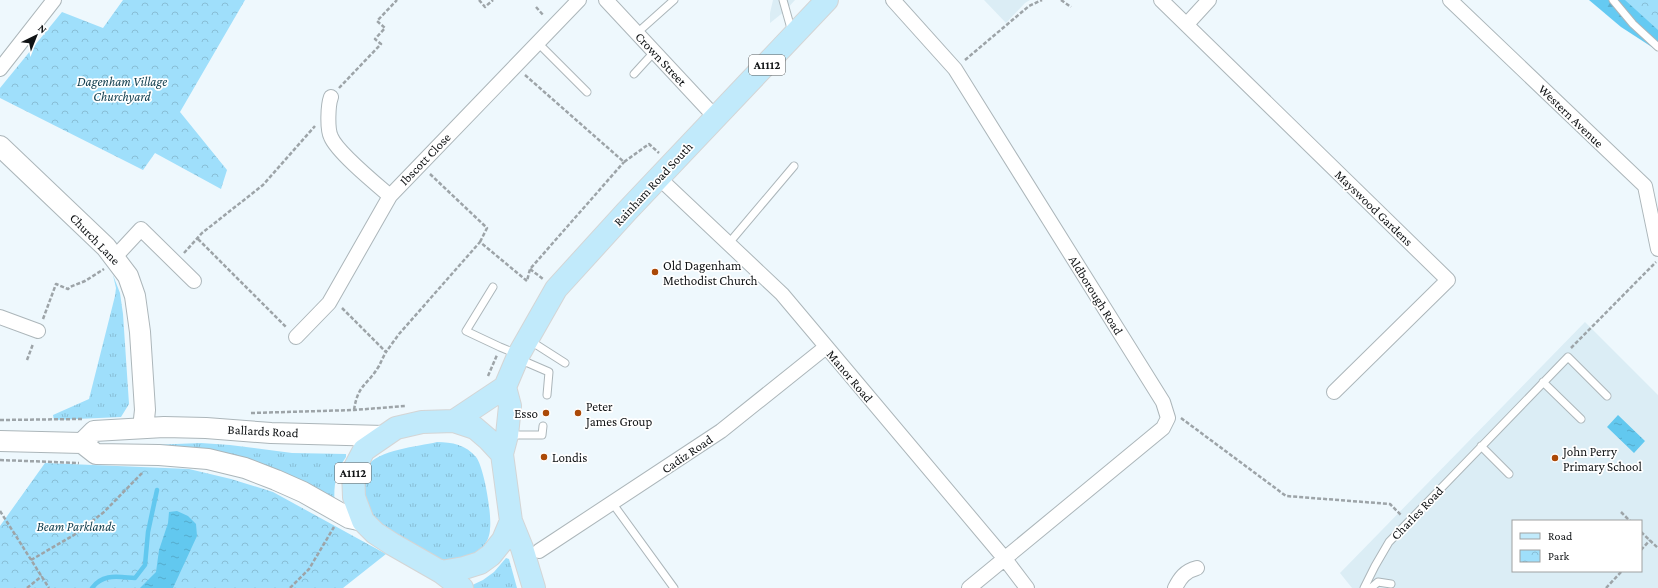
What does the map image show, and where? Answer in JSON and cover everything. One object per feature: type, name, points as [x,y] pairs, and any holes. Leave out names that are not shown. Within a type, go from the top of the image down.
[{"type":"main road","name":"Rainham Road South","points":[[496,384],[516,349],[556,290],[665,171],[827,0]]},
{"type":"main road","name":"Church Lane","points":[[0,146],[106,247],[110,263],[128,276],[136,296],[140,332],[145,410],[143,428]]},
{"type":"main road","points":[[454,421],[496,384],[510,406],[504,444],[511,521],[522,548],[534,588]]},
{"type":"main road","name":"A1112","points":[[462,588],[441,572],[375,533],[362,521],[354,497],[353,471],[364,450],[396,428],[422,422],[454,421],[475,428],[489,440],[504,444]]},
{"type":"main road","name":"Ballards Road","points":[[82,443],[94,431],[164,427],[206,428],[271,433],[384,436]]},
{"type":"main road","points":[[143,428],[152,437],[156,444],[174,456]]},
{"type":"main road","points":[[0,440],[82,443],[96,454],[159,455],[208,459],[245,468],[303,492],[349,518],[362,521]]},
{"type":"main road","points":[[441,572],[469,567],[480,563],[491,555],[503,540],[511,521]]},
{"type":"street","points":[[0,69],[54,0]]},
{"type":"street","name":"Ibscott Close","points":[[296,337],[329,302],[390,196],[579,0]]},
{"type":"street","name":"Crown Street","points":[[606,0],[716,118]]},
{"type":"street","name":"Aldborough Road","points":[[893,0],[955,69],[1163,402],[1168,418]]},
{"type":"street","name":"Mayswood Gardens","points":[[1161,0],[1448,280],[1334,392]]},
{"type":"street","points":[[1187,24],[1209,0]]},
{"type":"street","name":"Western Avenue","points":[[1450,0],[1651,186],[1658,249]]},
{"type":"street","points":[[331,97],[328,107],[330,137],[344,154],[390,196]]},
{"type":"street","name":"Manor Road","points":[[665,171],[729,243],[782,294],[1028,588]]},
{"type":"street","points":[[110,263],[141,229],[194,281]]},
{"type":"street","points":[[0,317],[38,331]]},
{"type":"street","name":"Cadiz Road","points":[[540,551],[721,431],[826,347]]},
{"type":"street","points":[[969,588],[1163,428],[1168,418]]},
{"type":"street","points":[[1175,588],[1180,579],[1189,570],[1197,568]]},
{"type":"lane","points":[[637,33],[674,0]]},
{"type":"lane","points":[[783,0],[794,36]]},
{"type":"lane","points":[[1613,0],[1633,24],[1658,47]]},
{"type":"lane","points":[[538,43],[587,92]]},
{"type":"lane","points":[[634,74],[655,51]]},
{"type":"lane","points":[[729,243],[794,166]]},
{"type":"lane","points":[[493,287],[466,331],[516,349],[565,363]]},
{"type":"lane","points":[[516,349],[550,372],[547,396]]},
{"type":"lane","name":"Charles Road","points":[[1364,588],[1389,542],[1568,357],[1606,396]]},
{"type":"lane","points":[[1543,382],[1581,419]]},
{"type":"lane","points":[[504,444],[542,435],[543,426]]},
{"type":"lane","points":[[1481,446],[1509,474]]},
{"type":"lane","points":[[613,504],[674,588]]},
{"type":"lane","points":[[1371,588],[1378,582],[1391,584]]},
{"type":"path","points":[[331,97],[381,44],[375,39],[385,28],[377,21],[398,0]]},
{"type":"path","points":[[479,0],[485,7],[493,0]]},
{"type":"path","points":[[955,69],[1028,6],[1042,0]]},
{"type":"path","points":[[1061,0],[1071,7]]},
{"type":"path","points":[[514,66],[624,162]]},
{"type":"path","points":[[176,262],[202,233],[263,185],[316,125],[330,125]]},
{"type":"path","points":[[480,242],[527,281],[530,269],[624,162],[649,144],[665,171]]},
{"type":"path","points":[[354,410],[356,397],[361,387],[378,367],[386,352],[399,334],[480,242],[487,228],[421,165]]},
{"type":"path","points":[[198,239],[296,337]]},
{"type":"path","points":[[1570,349],[1658,259]]},
{"type":"path","points":[[38,331],[56,284],[68,289],[85,281],[110,263]]},
{"type":"path","points":[[329,302],[342,308],[386,352]]},
{"type":"path","points":[[496,384],[516,349]]},
{"type":"path","points":[[243,413],[354,410],[406,406]]},
{"type":"path","points":[[1168,418],[1182,418],[1286,496],[1390,504],[1405,518]]},
{"type":"path","points":[[0,420],[84,419]]},
{"type":"path","points":[[0,460],[87,463]]},
{"type":"path","points":[[31,560],[74,534],[104,512],[143,471],[144,468]]},
{"type":"path","points":[[0,511],[49,588]]},
{"type":"path","points":[[1621,512],[1629,520]]},
{"type":"path","points":[[290,588],[303,576],[319,553],[336,523]]},
{"type":"path","points":[[1642,533],[1658,548]]},
{"type":"path","points":[[1642,549],[1650,540]]},
{"type":"path","points":[[1606,588],[1621,572]]},
{"type":"path","points":[[27,588],[42,576]]},
{"type":"shaded area","points":[[773,0],[795,0],[785,11],[770,23],[770,13]]},
{"type":"shaded area","points":[[984,0],[1030,0],[1025,3],[1006,23]]},
{"type":"shaded area","name":"John Perry Primary School","points":[[1585,322],[1658,395],[1658,588],[1352,588],[1340,573]]},
{"type":"green space","name":"Dagenham Village Churchyard","points":[[123,0],[245,0],[180,112],[227,170],[221,189],[155,153],[143,170],[0,98],[0,88],[62,12],[103,28]]},
{"type":"green space","points":[[1589,0],[1658,0],[1658,51],[1621,27]]},
{"type":"green space","points":[[1625,0],[1658,0],[1658,30]]},
{"type":"green space","points":[[113,275],[120,293],[123,314],[129,404],[121,417],[54,420],[53,415],[89,399],[115,296],[116,288]]},
{"type":"green space","points":[[437,442],[458,445],[468,450],[476,457],[482,470],[489,503],[490,529],[487,541],[476,554],[454,566],[373,529],[357,487],[363,471],[372,461],[380,456],[389,452]]},
{"type":"green space","points":[[201,443],[292,453],[346,454],[337,475],[334,494],[335,507],[284,484],[151,445]]},
{"type":"green space","name":"Beam Parklands","points":[[45,463],[189,469],[231,479],[273,492],[386,554],[343,588],[0,588],[0,526]]},
{"type":"green space","points":[[506,558],[509,559],[517,588],[466,588],[483,580],[494,572]]},
{"type":"water","points":[[1618,415],[1645,441],[1634,453],[1607,427]]},
{"type":"water","points":[[177,511],[188,516],[196,524],[197,536],[173,588],[140,588],[156,572],[159,550],[168,523],[169,512]]},
{"type":"waterway","points":[[92,588],[96,583],[106,578],[135,578],[145,565],[148,532],[157,490]]},
{"type":"place","name":"Old Dagenham Methodist Church","points":[[655,272]]},
{"type":"place","name":"Esso","points":[[546,413]]},
{"type":"place","name":"Peter James Group","points":[[578,413]]},
{"type":"place","name":"Londis","points":[[544,457]]},
{"type":"place","name":"John Perry Primary School","points":[[1555,458]]}]
